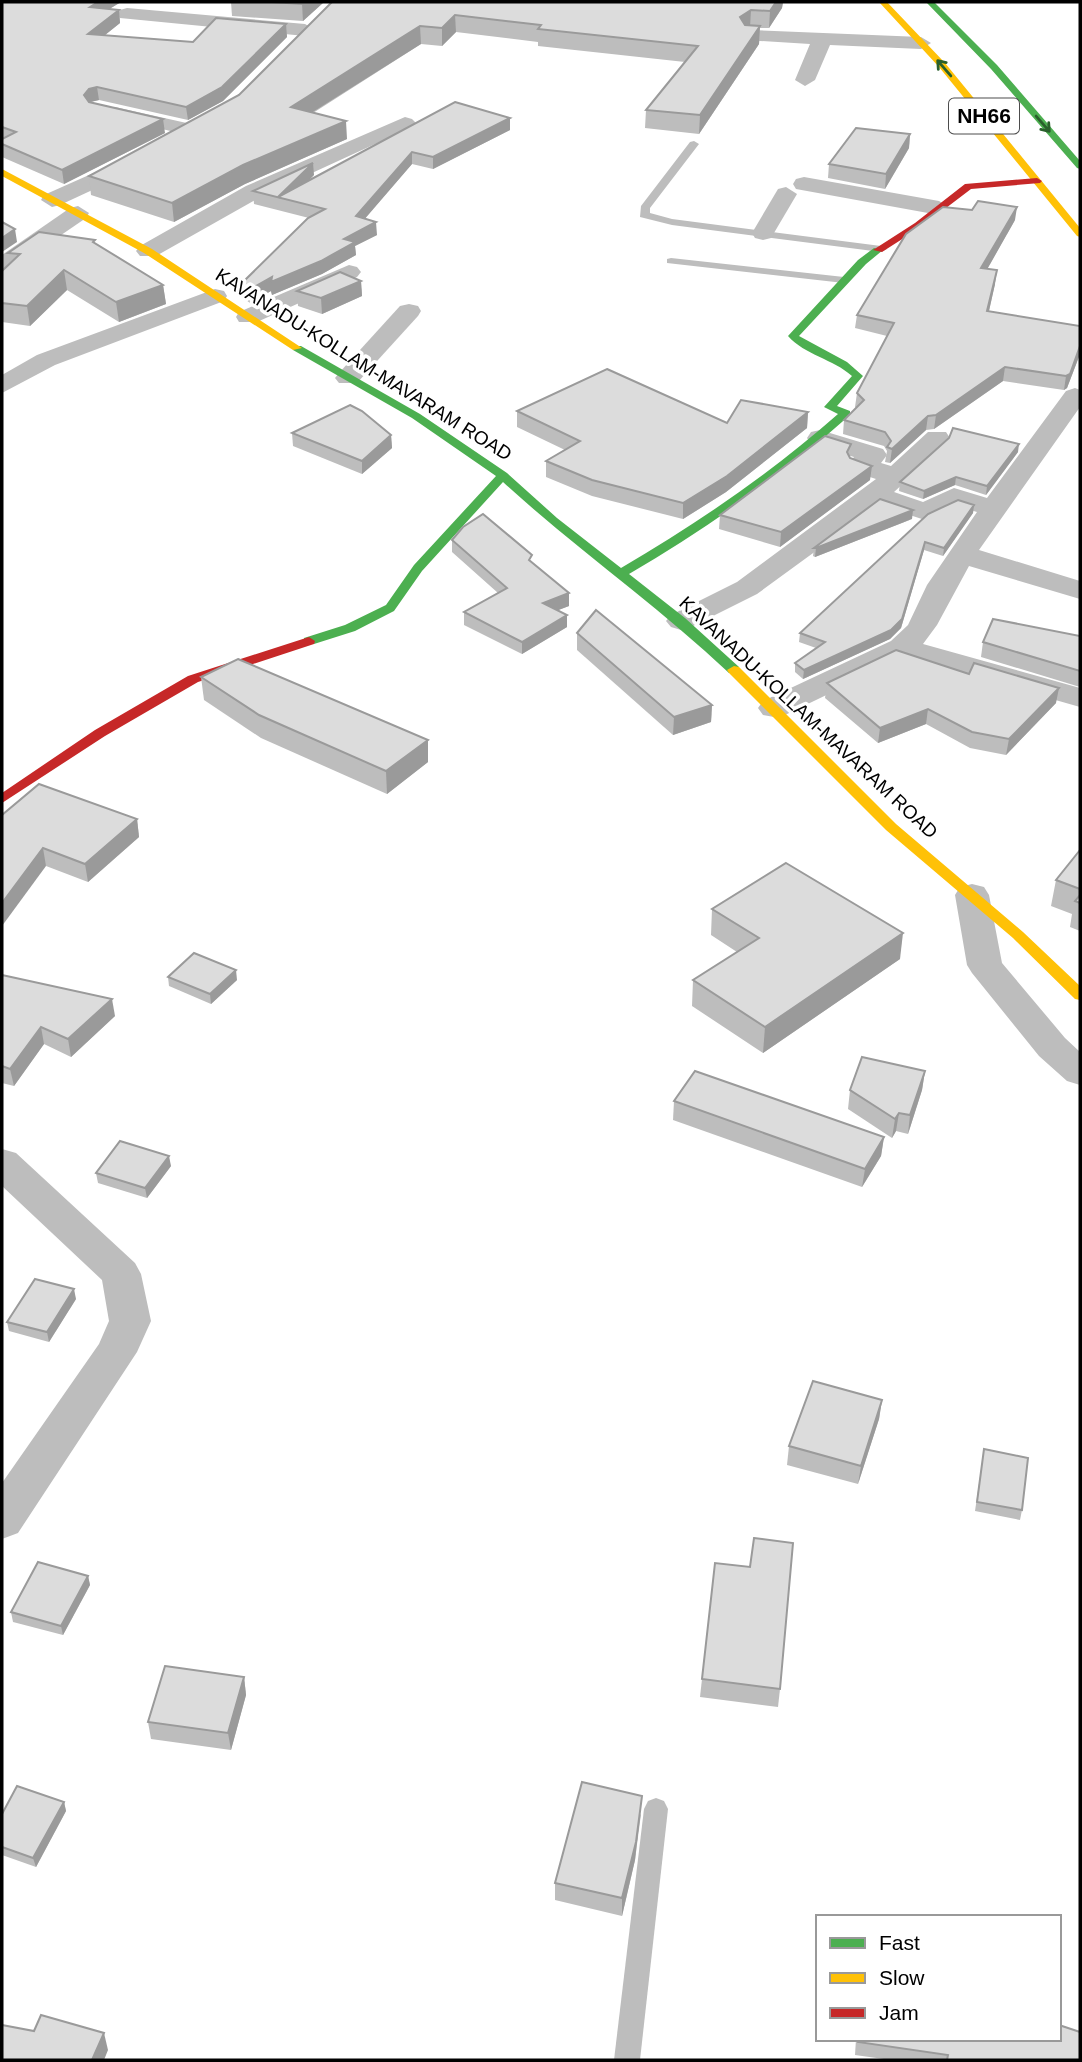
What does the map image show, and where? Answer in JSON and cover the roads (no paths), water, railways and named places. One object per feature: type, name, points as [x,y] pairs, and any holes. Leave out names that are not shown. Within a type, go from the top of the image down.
[{"type":"main road","name":"NH66","points":[[883,2],[921,43],[1080,234]]},
{"type":"main road","name":"NH66","points":[[930,2],[994,67],[1080,166]]},
{"type":"main road","name":"KAVANADU-KOLLAM-MAVARAM ROAD","points":[[2,172],[148,251],[248,317],[416,416],[503,475],[553,521],[681,621],[775,708],[891,827],[972,895],[1080,994]]},
{"type":"main road","points":[[620,575],[666,548],[820,438],[846,412],[830,407],[859,376],[851,366],[813,351],[793,336],[844,281],[881,248],[968,186],[1037,181]]},
{"type":"main road","points":[[2,799],[100,733],[193,679],[350,628],[390,608],[418,568],[503,475]]},
{"type":"street","points":[[127,14],[306,31]]},
{"type":"street","points":[[751,36],[921,43]]},
{"type":"street","points":[[806,80],[823,38]]},
{"type":"street","points":[[98,109],[192,130]]},
{"type":"street","points":[[52,200],[99,181],[215,117]]},
{"type":"street","points":[[148,251],[254,191],[405,123]]},
{"type":"street","points":[[763,233],[795,189],[939,208]]},
{"type":"street","points":[[2,265],[78,213]]},
{"type":"street","points":[[248,317],[349,272]]},
{"type":"street","points":[[2,385],[46,360],[215,296]]},
{"type":"street","points":[[348,378],[409,311]]},
{"type":"street","points":[[775,708],[902,647],[926,624],[940,588],[1075,396]]},
{"type":"street","points":[[820,438],[874,455],[861,465],[886,486],[925,512],[954,496],[995,509]]},
{"type":"street","points":[[681,621],[747,588],[886,486],[937,438]]},
{"type":"street","points":[[964,555],[1080,590]]},
{"type":"street","points":[[902,647],[1080,698]]},
{"type":"street","points":[[972,895],[985,965],[1052,1047],[1080,1072]]},
{"type":"street","points":[[2,1163],[121,1274],[130,1321],[116,1352],[54,1439],[2,1520]]},
{"type":"lane","points":[[694,144],[645,208],[644,215],[655,219],[881,248]]},
{"type":"lane","points":[[670,261],[844,281]]},
{"type":"lane","points":[[627,2060],[656,1809]]}]
